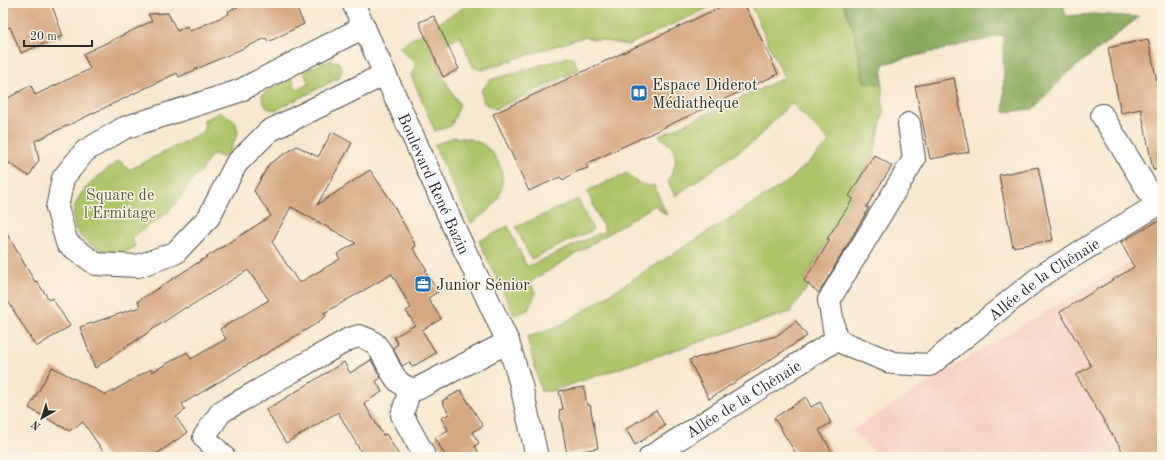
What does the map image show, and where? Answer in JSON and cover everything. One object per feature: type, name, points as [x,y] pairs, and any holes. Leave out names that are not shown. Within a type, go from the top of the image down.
[{"type":"street","name":"Boulevard René Bazin","points":[[353,3],[456,232],[508,342],[521,385],[537,457]]},
{"type":"street","points":[[364,27],[239,91],[124,128],[85,151],[63,178],[56,208],[67,243],[96,264],[138,266],[175,253],[209,217],[236,164],[269,131],[385,74]]},
{"type":"street","name":"Allée de la Chênaie","points":[[650,457],[836,340],[894,363],[930,365],[1041,276],[1157,205],[1102,115]]},
{"type":"street","points":[[836,340],[829,300],[914,159],[909,124]]},
{"type":"street","points":[[224,457],[204,436],[221,412],[349,339],[359,336],[376,344],[396,379],[410,389],[424,387],[508,342]]},
{"type":"street","points":[[410,389],[402,415],[423,453],[422,457]]},
{"type":"shaded area","points":[[1162,244],[1162,457],[879,457],[852,430],[1020,326]]},
{"type":"green space","points":[[471,3],[719,3],[628,45],[583,37],[482,70],[473,67],[460,36],[434,49],[433,52],[443,77],[460,105],[451,126],[435,131],[411,75],[416,64],[399,47]]},
{"type":"green space","points":[[750,3],[843,3],[855,34],[864,82],[882,83],[883,113],[874,155],[849,196],[853,199],[804,280],[809,285],[790,312],[551,391],[541,391],[527,337],[556,328],[790,180],[830,142],[791,103],[755,140],[675,196],[668,181],[674,167],[675,156],[670,146],[659,136],[784,78]]},
{"type":"green space","points":[[843,3],[1063,3],[1066,16],[1093,14],[1139,17],[1064,76],[1033,109],[1004,112],[1003,35],[883,64],[882,83],[864,82],[855,34]]},
{"type":"green space","points":[[572,56],[579,70],[495,109],[484,103],[481,91],[490,80]]},
{"type":"green space","points":[[331,60],[338,62],[342,69],[339,78],[276,110],[267,108],[263,102],[262,95],[266,91],[291,77],[296,89],[309,84],[303,71]]},
{"type":"green space","name":"Square de l'Ermitage","points":[[221,112],[235,121],[238,132],[227,158],[212,154],[201,172],[195,176],[177,202],[167,213],[132,237],[135,247],[122,253],[108,252],[90,244],[83,238],[77,231],[73,214],[79,197],[88,185],[120,161],[129,170],[205,131],[204,120]]},
{"type":"green space","points":[[454,137],[473,140],[490,150],[500,166],[502,176],[500,194],[495,203],[471,223],[434,145]]},
{"type":"green space","points":[[627,173],[639,183],[654,185],[667,216],[655,205],[530,282],[536,293],[528,310],[514,315],[479,241],[508,226],[527,267],[605,231],[587,191]]},
{"type":"green space","points":[[578,199],[593,230],[531,259],[516,227]]},
{"type":"building","points":[[11,3],[51,3],[63,36],[21,53],[10,27],[3,30],[3,6]]},
{"type":"building","points":[[247,3],[294,3],[304,24],[268,42],[266,38],[179,77],[177,73],[35,141],[39,160],[29,176],[3,159],[3,101],[31,85],[35,95],[90,69],[83,54],[152,21],[148,14],[168,13],[177,31],[187,26],[190,31],[229,14],[228,11]]},
{"type":"building","name":"Espace Diderot Médiathèque","points":[[729,3],[744,3],[778,74],[586,164],[588,168],[573,173],[563,180],[560,177],[529,191],[493,114]]},
{"type":"building","points":[[434,16],[459,69],[443,77],[419,22]]},
{"type":"building","points":[[1148,39],[1162,104],[1162,169],[1153,170],[1141,109],[1121,113],[1108,48]]},
{"type":"building","points":[[954,78],[969,152],[930,159],[915,86]]},
{"type":"building","points":[[332,132],[352,143],[317,205],[370,170],[390,199],[416,246],[413,248],[427,270],[425,271],[438,292],[428,298],[441,319],[422,330],[436,353],[412,367],[409,362],[402,366],[393,348],[398,344],[394,337],[415,325],[406,311],[411,308],[392,274],[324,313],[326,316],[314,325],[182,404],[185,410],[176,417],[187,433],[152,457],[107,457],[83,422],[69,431],[29,408],[52,367],[106,395],[151,369],[152,372],[187,352],[191,359],[226,339],[220,329],[269,300],[248,270],[187,308],[186,307],[95,368],[80,327],[140,307],[138,301],[271,216],[254,191],[269,164],[297,146],[318,157]],"holes":[[[291,207],[356,243],[337,254],[340,259],[299,283],[272,242]]]},
{"type":"building","points":[[874,155],[892,166],[866,207],[869,208],[819,293],[804,281],[830,240],[827,239],[853,199],[849,196]]},
{"type":"building","points":[[1038,167],[1053,240],[1013,247],[999,175]]},
{"type":"building","points":[[1162,219],[1162,449],[1148,457],[1126,457],[1076,375],[1091,366],[1060,312],[1134,267],[1121,242]]},
{"type":"building","points":[[3,227],[35,282],[37,281],[49,300],[52,298],[70,326],[36,347],[3,293]]},
{"type":"building","points":[[796,321],[807,336],[709,399],[689,360],[776,336]]},
{"type":"building","points":[[371,360],[381,378],[376,381],[382,392],[364,403],[383,435],[386,434],[400,457],[364,457],[338,412],[286,443],[266,410],[344,362],[350,373]]},
{"type":"building","points":[[584,387],[587,405],[590,405],[598,448],[567,454],[559,410],[563,409],[559,391]]},
{"type":"building","points":[[461,390],[483,426],[472,432],[479,443],[475,446],[481,457],[446,457],[435,438],[448,430],[441,418],[449,414],[442,401]]},
{"type":"building","points":[[806,397],[811,407],[820,402],[831,423],[819,430],[835,457],[798,457],[774,418]]},
{"type":"building","points":[[656,410],[665,426],[635,445],[626,429]]},
{"type":"place","name":"Espace Diderot Médiathèque","points":[[639,93]]},
{"type":"place","name":"Junior Sénior","points":[[423,284]]}]
